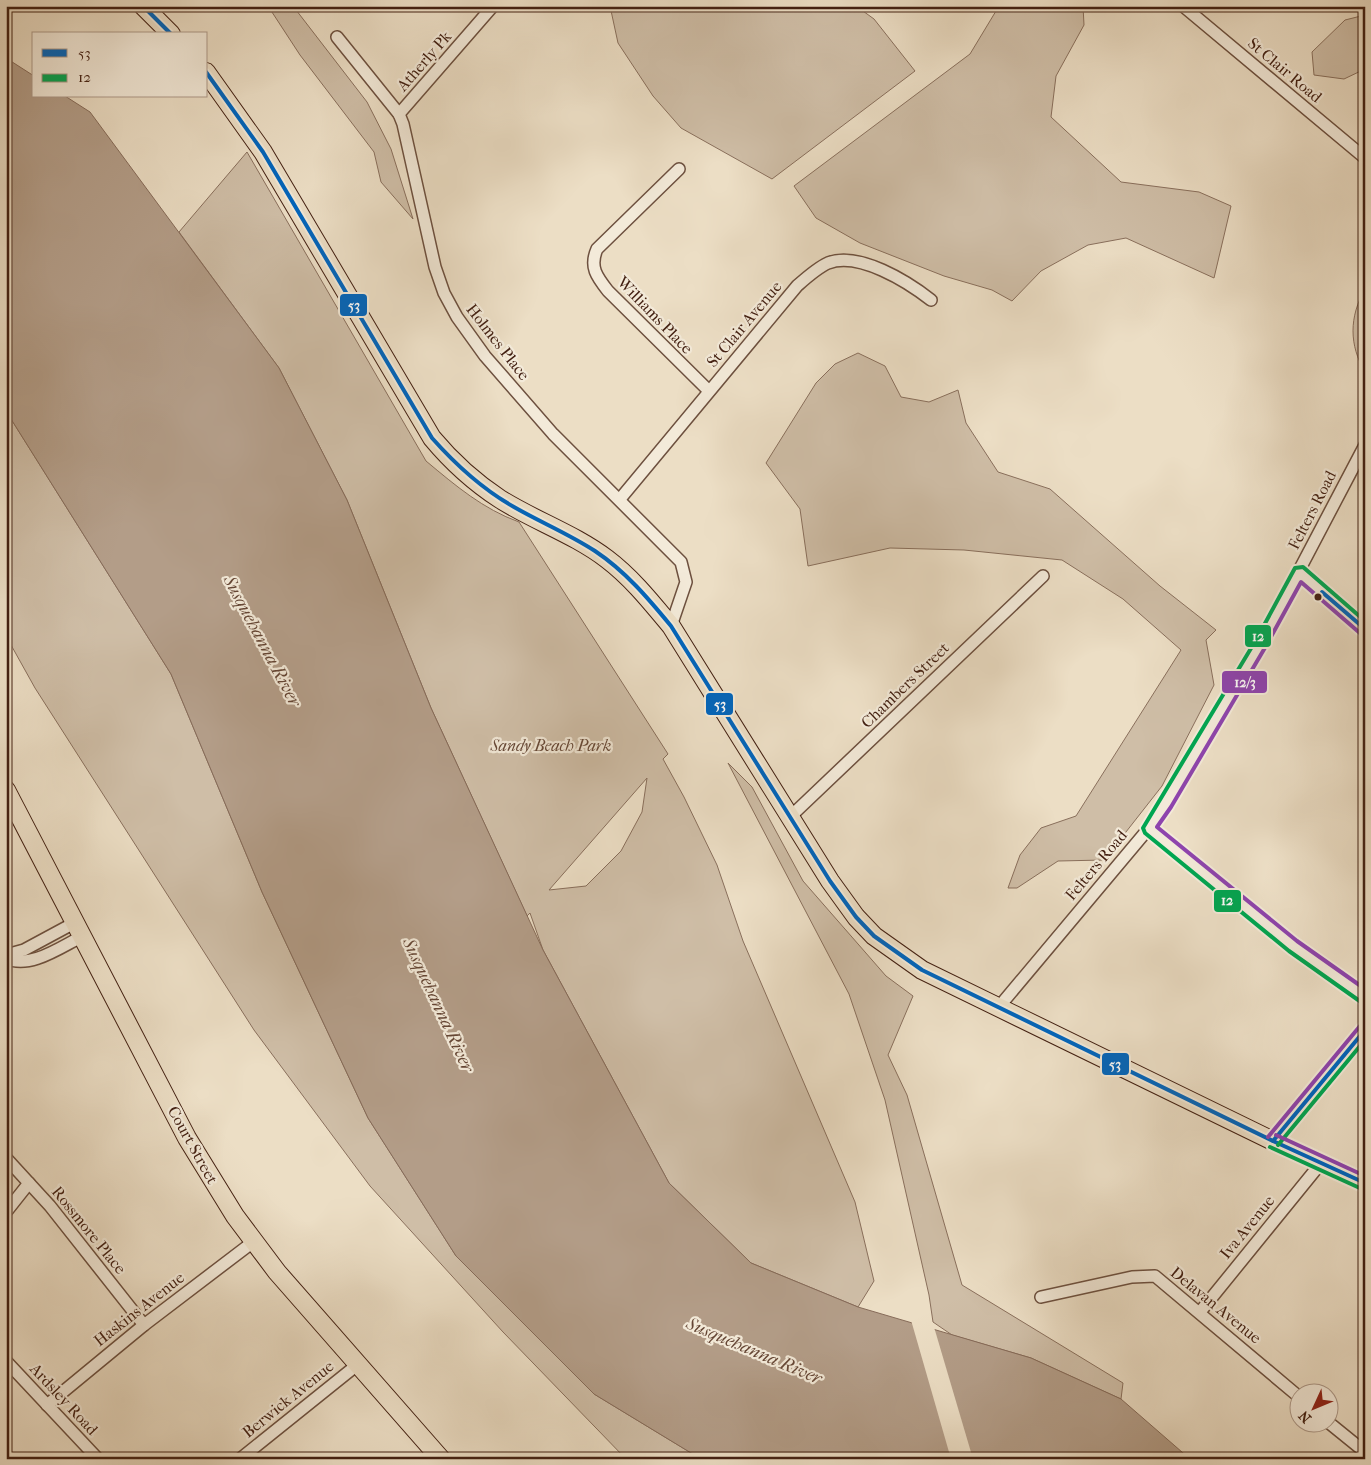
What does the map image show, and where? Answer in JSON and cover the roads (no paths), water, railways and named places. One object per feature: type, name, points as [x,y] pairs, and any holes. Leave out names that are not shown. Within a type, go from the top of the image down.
[{"type":"main road","points":[[143,6],[169,32]]},
{"type":"main road","points":[[210,76],[263,152],[432,438],[467,475],[501,500],[585,544],[608,560],[640,588],[670,626],[830,881],[856,917],[874,936],[922,970],[1273,1141],[1365,1183]]},
{"type":"main road","name":"Court Street","points":[[6,790],[80,929],[187,1138],[253,1242],[357,1365],[441,1459]]},
{"type":"street","name":"Atherly Pk","points":[[399,114],[493,6]]},
{"type":"street","name":"St Clair Road","points":[[1184,6],[1365,158]]},
{"type":"street","name":"Holmes Place","points":[[337,37],[399,114],[403,124],[435,267],[444,293],[456,317],[485,356],[553,434],[681,562],[686,582],[670,626]]},
{"type":"street","name":"Williams Place","points":[[679,169],[597,250],[592,265],[596,276],[608,291],[709,391]]},
{"type":"street","name":"St Clair Avenue","points":[[620,499],[797,286],[828,263],[840,261],[864,264],[916,288],[931,300]]},
{"type":"street","name":"Felters Road","points":[[998,1008],[1149,828],[1166,804],[1261,643],[1365,445]]},
{"type":"street","points":[[1299,572],[1365,629]]},
{"type":"street","name":"Chambers Street","points":[[790,817],[1043,576]]},
{"type":"street","points":[[1149,828],[1294,946],[1365,997]]},
{"type":"street","points":[[6,956],[15,961],[29,961],[80,929]]},
{"type":"street","points":[[1273,1141],[1365,1030]]},
{"type":"street","name":"Rossmore Place","points":[[6,1158],[29,1183],[144,1325]]},
{"type":"street","name":"Iva Avenue","points":[[1200,1312],[1320,1163]]},
{"type":"street","points":[[6,1212],[29,1183]]},
{"type":"street","name":"Haskins Avenue","points":[[47,1404],[144,1325],[253,1242]]},
{"type":"street","name":"Delavan Avenue","points":[[1041,1297],[1132,1277],[1155,1276],[1288,1387]]},
{"type":"street","name":"Ardsley Road","points":[[6,1361],[98,1459]]},
{"type":"street","name":"Berwick Avenue","points":[[240,1459],[357,1365]]},
{"type":"street","points":[[1338,1430],[1365,1452]]},
{"type":"water","name":"Susquehanna River","points":[[6,58],[32,75],[32,98],[68,98],[90,112],[279,368],[347,500],[431,708],[543,950],[669,1183],[751,1263],[858,1307],[1031,1358],[1121,1399],[1190,1459],[701,1459],[594,1394],[456,1256],[368,1118],[262,892],[171,674],[6,411]]},
{"type":"park label","name":"Sandy Beach Park","points":[[551,745]]}]
